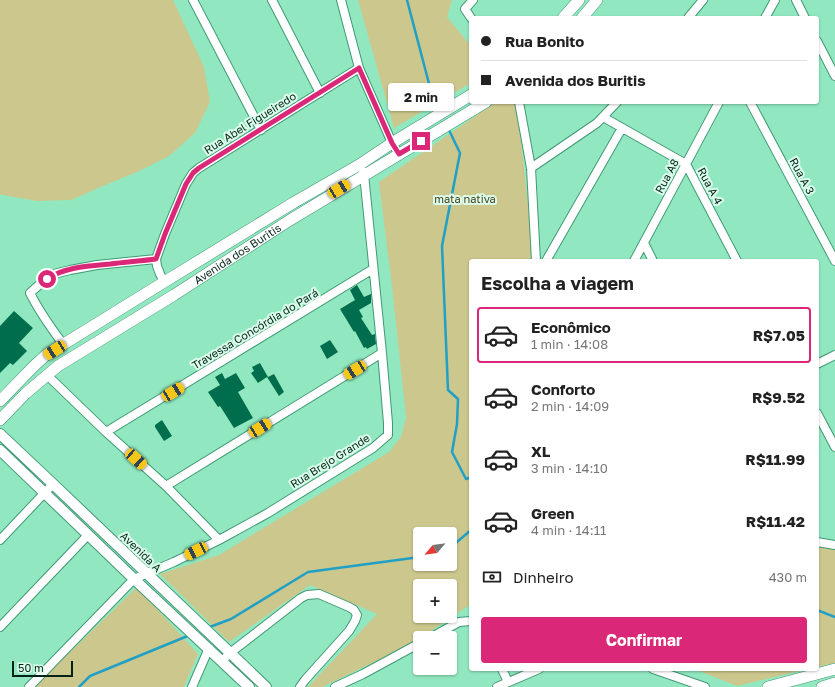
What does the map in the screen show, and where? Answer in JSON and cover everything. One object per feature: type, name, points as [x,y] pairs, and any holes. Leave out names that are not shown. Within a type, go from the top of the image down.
[{"type":"main road","points":[[565,16],[579,0]]},
{"type":"main road","points":[[584,16],[597,0]]},
{"type":"main road","name":"Avenida dos Buritis","points":[[0,420],[25,394],[58,366],[174,295],[290,220],[362,169],[392,143],[469,97]]},
{"type":"main road","name":"Avenida dos Buritis","points":[[0,402],[34,366],[46,355],[63,344],[293,203],[362,169],[399,154],[483,104]]},
{"type":"main road","points":[[768,687],[835,669]]},
{"type":"main road","points":[[822,687],[835,683]]},
{"type":"street","points":[[193,0],[261,130]]},
{"type":"street","points":[[272,0],[320,93]]},
{"type":"street","points":[[341,0],[359,68],[392,143],[399,154]]},
{"type":"street","points":[[465,9],[468,0]]},
{"type":"street","points":[[465,9],[473,0]]},
{"type":"street","points":[[690,16],[703,0]]},
{"type":"street","points":[[766,16],[775,0]]},
{"type":"street","points":[[796,0],[804,16]]},
{"type":"street","points":[[465,9],[470,16]]},
{"type":"street","points":[[819,45],[835,76]]},
{"type":"street","name":"Rua Abel Figueiredo","points":[[156,259],[186,184],[193,173],[359,68]]},
{"type":"street","points":[[519,104],[531,168],[536,259]]},
{"type":"street","points":[[531,168],[597,123],[615,104]]},
{"type":"street","name":"Rua A8","points":[[635,259],[719,104]]},
{"type":"street","name":"Rua A 3","points":[[751,104],[835,261]]},
{"type":"street","name":"Rua A 4","points":[[603,117],[686,164],[736,259]]},
{"type":"street","points":[[547,259],[622,128]]},
{"type":"street","name":"Rua Brejo Grande","points":[[134,578],[174,562],[219,540],[268,513],[373,448],[388,435],[382,353],[362,169]]},
{"type":"street","points":[[644,243],[652,259]]},
{"type":"street","points":[[63,344],[43,316],[30,292],[54,274],[97,265],[156,259],[156,266],[164,282]]},
{"type":"street","name":"Travessa Concórdia do Pará","points":[[106,432],[373,270]]},
{"type":"street","points":[[166,486],[382,353]]},
{"type":"street","points":[[819,363],[835,355]]},
{"type":"street","points":[[46,375],[166,486],[219,540]]},
{"type":"street","points":[[819,417],[835,447]]},
{"type":"street","name":"Avenida A","points":[[0,434],[266,687]]},
{"type":"street","points":[[0,450],[249,687]]},
{"type":"street","points":[[0,540],[53,484]]},
{"type":"street","points":[[0,627],[88,534]]},
{"type":"street","points":[[819,542],[835,545]]},
{"type":"street","points":[[29,687],[134,578]]},
{"type":"street","points":[[222,662],[230,653],[301,598],[306,595],[319,594],[350,607],[357,615],[356,621],[300,687]]},
{"type":"street","points":[[442,631],[458,622],[469,621]]},
{"type":"street","points":[[335,687],[363,674],[413,647]]},
{"type":"street","points":[[192,687],[208,648]]},
{"type":"street","points":[[503,671],[508,682]]},
{"type":"street","points":[[497,687],[534,671]]},
{"type":"street","points":[[659,671],[705,687]]},
{"type":"green space","points":[[0,0],[173,0],[204,67],[210,102],[195,133],[169,156],[137,172],[71,200],[37,201],[0,194]]},
{"type":"green space","points":[[358,0],[452,0],[447,17],[469,44],[469,84],[394,128]]},
{"type":"green space","name":"mata nativa","points":[[493,104],[517,104],[534,259],[469,259],[469,605],[457,613],[457,579],[413,579],[413,623],[443,623],[431,631],[413,631],[412,644],[322,687],[308,687],[377,614],[310,585],[229,642],[160,574],[219,555],[389,452],[401,437],[406,417],[379,182]]},
{"type":"green space","points":[[819,547],[835,549],[835,663],[819,667]]},
{"type":"green space","points":[[137,587],[198,654],[184,687],[34,687]]},
{"type":"green space","points":[[699,671],[800,671],[737,686]]},
{"type":"building","points":[[357,285],[364,297],[371,294],[371,303],[359,310],[363,317],[361,318],[372,335],[375,334],[376,344],[367,349],[366,347],[364,348],[355,331],[354,332],[340,309],[355,300],[350,290]]},
{"type":"building","points":[[14,311],[33,328],[19,343],[27,351],[13,365],[10,363],[0,373],[0,326]]},
{"type":"building","points":[[330,340],[338,352],[327,359],[320,346]]},
{"type":"building","points":[[260,363],[268,377],[274,374],[284,392],[279,396],[267,377],[258,383],[251,373],[254,371],[252,367]]},
{"type":"building","points":[[222,373],[225,379],[236,373],[245,388],[238,392],[253,418],[234,428],[220,406],[218,407],[208,392],[220,385],[215,377]]},
{"type":"building","points":[[162,420],[172,436],[164,441],[155,427],[155,425]]},
{"type":"waterway","points":[[407,0],[432,95],[439,111]]},
{"type":"waterway","points":[[448,128],[460,153],[442,246],[448,390],[458,399],[457,424],[452,452],[466,479],[469,478]]},
{"type":"waterway","points":[[457,542],[469,532]]},
{"type":"waterway","points":[[207,628],[231,619],[308,572],[413,558]]},
{"type":"waterway","points":[[819,611],[835,617]]},
{"type":"waterway","points":[[79,687],[90,676],[190,635]]},
{"type":"route","points":[[47,279],[54,274],[74,269],[156,259],[186,184],[193,173],[359,68],[392,143],[399,154],[421,141]]}]
